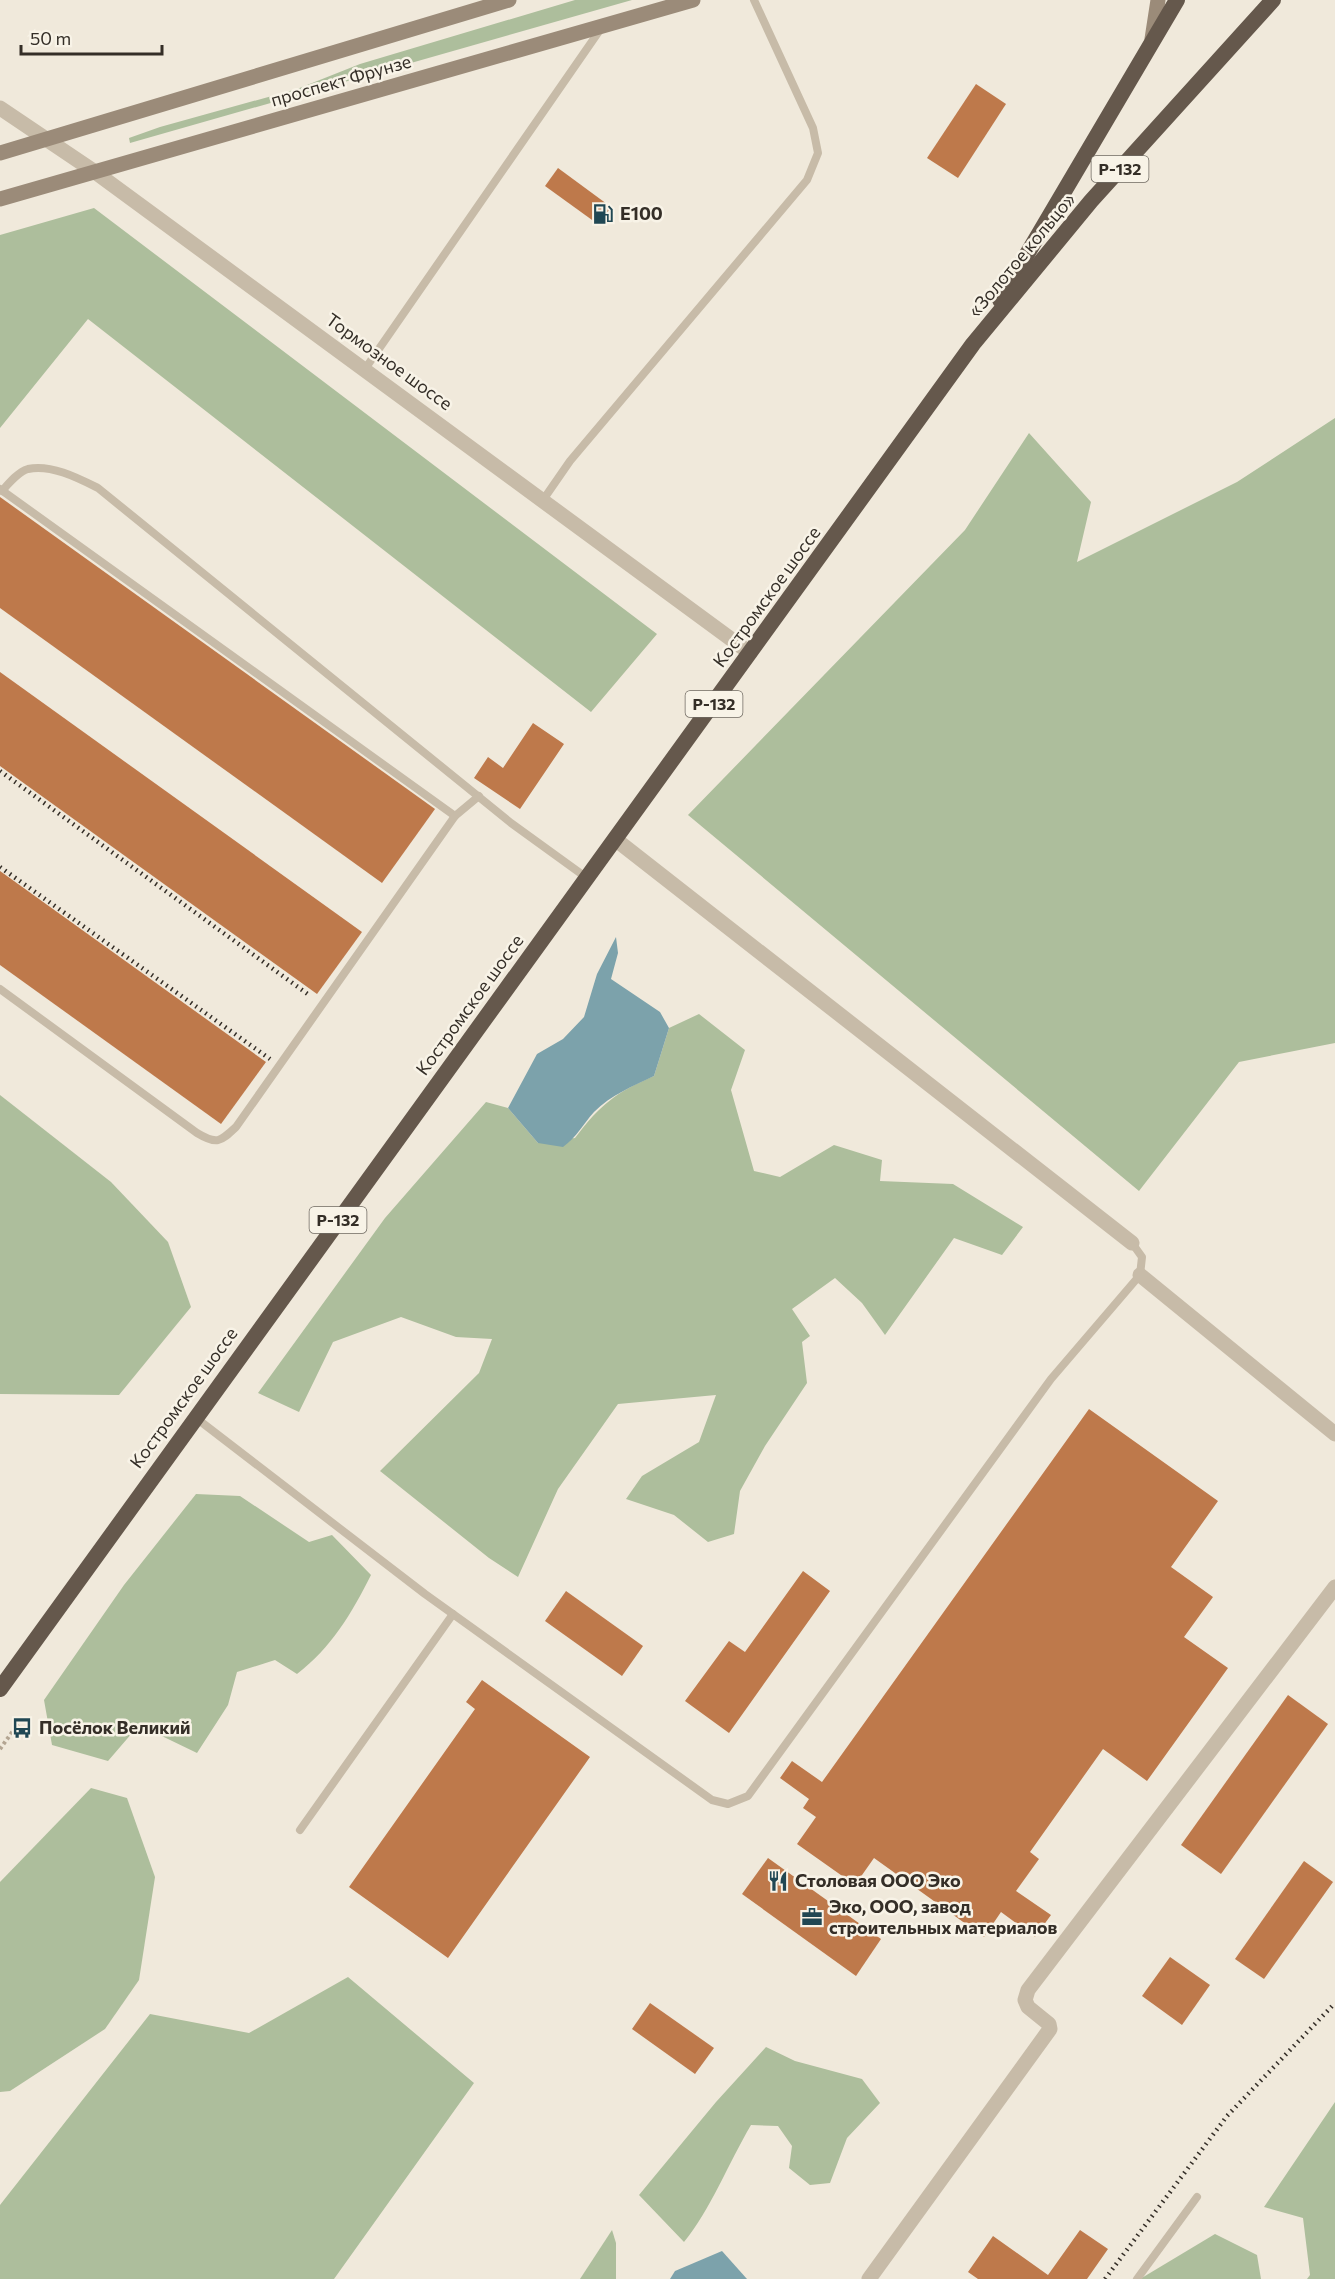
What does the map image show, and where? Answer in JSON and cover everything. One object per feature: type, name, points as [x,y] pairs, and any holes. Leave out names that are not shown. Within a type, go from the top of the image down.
[{"type":"highway","name":"«Золотое кольцо»","points":[[973,344],[1177,0]]},
{"type":"highway","name":"«Золотое кольцо»","points":[[973,344],[1091,201],[1273,0]]},
{"type":"highway","name":"Костромское шоссе","points":[[0,1689],[194,1417],[973,344]]},
{"type":"main road","name":"проспект Фрунзе","points":[[0,153],[509,0]]},
{"type":"main road","name":"проспект Фрунзе","points":[[0,199],[693,0]]},
{"type":"main road","points":[[1151,43],[1158,0]]},
{"type":"street","name":"Тормозное шоссе","points":[[0,108],[95,172],[750,654]]},
{"type":"street","points":[[615,838],[1132,1243]]},
{"type":"street","points":[[1140,1275],[1335,1434]]},
{"type":"street","points":[[869,2279],[1050,2029],[1049,2024],[1029,2007],[1025,2000],[1029,1990],[1335,1587]]},
{"type":"lane","points":[[543,500],[570,461],[807,180],[818,153],[813,128],[754,0]]},
{"type":"lane","points":[[365,369],[602,27]]},
{"type":"lane","points":[[455,816],[1,490],[14,478],[28,470],[55,470],[98,488],[511,823],[587,878]]},
{"type":"lane","points":[[0,989],[197,1133],[210,1142],[218,1141],[236,1127],[455,816],[479,796]]},
{"type":"lane","points":[[194,1417],[453,1614],[712,1800],[728,1804],[747,1796],[1051,1379],[1140,1275],[1142,1257],[1132,1243]]},
{"type":"lane","points":[[300,1830],[453,1614]]},
{"type":"lane","points":[[1137,2279],[1197,2197]]},
{"type":"path","points":[[0,1749],[18,1724]]},
{"type":"green space","points":[[575,0],[632,0],[130,143],[129,138],[160,127],[297,89],[360,64]]},
{"type":"green space","points":[[94,208],[657,634],[591,712],[88,319],[0,428],[0,235]]},
{"type":"green space","points":[[1335,418],[1335,1043],[1239,1062],[1139,1191],[688,815],[965,530],[1029,433],[1091,502],[1077,562],[1237,482]]},
{"type":"green space","points":[[699,1014],[745,1050],[731,1090],[754,1171],[780,1177],[834,1145],[882,1160],[880,1181],[953,1184],[1023,1227],[1002,1255],[954,1238],[885,1335],[862,1303],[835,1278],[792,1309],[810,1336],[802,1342],[807,1383],[765,1446],[740,1491],[734,1534],[708,1542],[674,1515],[626,1499],[642,1476],[699,1442],[716,1395],[618,1404],[558,1489],[518,1577],[489,1558],[380,1471],[479,1373],[492,1339],[456,1337],[401,1317],[333,1342],[299,1412],[258,1393],[385,1218],[486,1102],[508,1108],[538,1143],[575,1138],[601,1108],[619,1094],[654,1076],[669,1028]]},
{"type":"green space","points":[[0,1095],[111,1182],[168,1242],[191,1307],[119,1395],[0,1394]]},
{"type":"green space","points":[[196,1494],[240,1496],[309,1542],[332,1535],[371,1575],[356,1603],[340,1629],[320,1653],[297,1674],[275,1660],[237,1672],[228,1705],[197,1753],[139,1725],[108,1761],[52,1745],[44,1700],[124,1585]]},
{"type":"green space","points":[[91,1788],[127,1798],[155,1877],[139,1980],[105,2029],[10,2091],[0,2092],[0,1882]]},
{"type":"green space","points":[[348,1977],[474,2083],[334,2279],[0,2279],[0,2205],[150,2014],[249,2033]]},
{"type":"green space","points":[[766,2047],[795,2061],[862,2079],[880,2103],[847,2138],[830,2183],[810,2185],[789,2168],[792,2146],[778,2126],[751,2125],[711,2201],[684,2242],[639,2195],[716,2102]]},
{"type":"green space","points":[[1335,2102],[1335,2279],[1307,2279],[1310,2275],[1303,2218],[1264,2207]]},
{"type":"green space","points":[[612,2230],[616,2243],[616,2279],[580,2279]]},
{"type":"green space","points":[[1215,2234],[1257,2255],[1261,2279],[1140,2279]]},
{"type":"water","points":[[616,937],[618,953],[611,979],[660,1012],[669,1028],[654,1076],[622,1091],[601,1106],[563,1147],[538,1143],[508,1108],[537,1054],[563,1039],[584,1017],[597,974]]},
{"type":"water","points":[[722,2251],[747,2279],[670,2279],[675,2271]]},
{"type":"building","points":[[976,84],[1006,104],[958,178],[927,158]]},
{"type":"building","points":[[558,168],[611,207],[599,225],[545,186]]},
{"type":"building","points":[[0,497],[435,809],[382,883],[0,608]]},
{"type":"building","points":[[0,672],[362,932],[317,994],[0,766]]},
{"type":"building","points":[[533,723],[564,744],[520,809],[474,778],[488,757],[503,768]]},
{"type":"building","points":[[0,871],[266,1062],[221,1124],[0,965]]},
{"type":"building","points":[[1089,1409],[1218,1501],[1171,1567],[1213,1597],[1184,1637],[1228,1668],[1147,1781],[1103,1749],[1030,1852],[1039,1859],[1016,1891],[1051,1915],[1035,1937],[1001,1912],[984,1937],[874,1858],[855,1885],[797,1844],[816,1817],[803,1808],[809,1799],[780,1778],[792,1761],[822,1782]]},
{"type":"building","points":[[803,1571],[830,1591],[729,1733],[685,1701],[729,1641],[745,1652]]},
{"type":"building","points":[[566,1591],[643,1646],[622,1676],[545,1621]]},
{"type":"building","points":[[482,1680],[590,1757],[448,1958],[349,1887],[475,1709],[466,1702]]},
{"type":"building","points":[[1288,1695],[1328,1724],[1221,1874],[1181,1845]]},
{"type":"building","name":"Эко, ООО, завод строительных материалов","points":[[768,1858],[881,1939],[856,1976],[742,1894]]},
{"type":"building","points":[[1304,1861],[1333,1882],[1264,1979],[1235,1959]]},
{"type":"building","points":[[1170,1957],[1210,1985],[1182,2025],[1142,1996]]},
{"type":"building","points":[[650,2003],[714,2048],[695,2074],[632,2029]]},
{"type":"building","points":[[1080,2230],[1108,2249],[1087,2279],[978,2279],[968,2272],[993,2236],[1048,2275]]},
{"type":"railway","points":[[0,771],[309,995]]},
{"type":"railway","points":[[0,867],[270,1059]]},
{"type":"railway","points":[[1105,2279],[1227,2116],[1335,2003]]},
{"type":"place","name":"E100","points":[[603,214]]},
{"type":"place","name":"Посёлок Великий","points":[[22,1728]]},
{"type":"place","name":"Столовая ООО Эко","points":[[778,1881]]},
{"type":"place","name":"Эко, ООО, завод строительных материалов","points":[[812,1917]]}]
